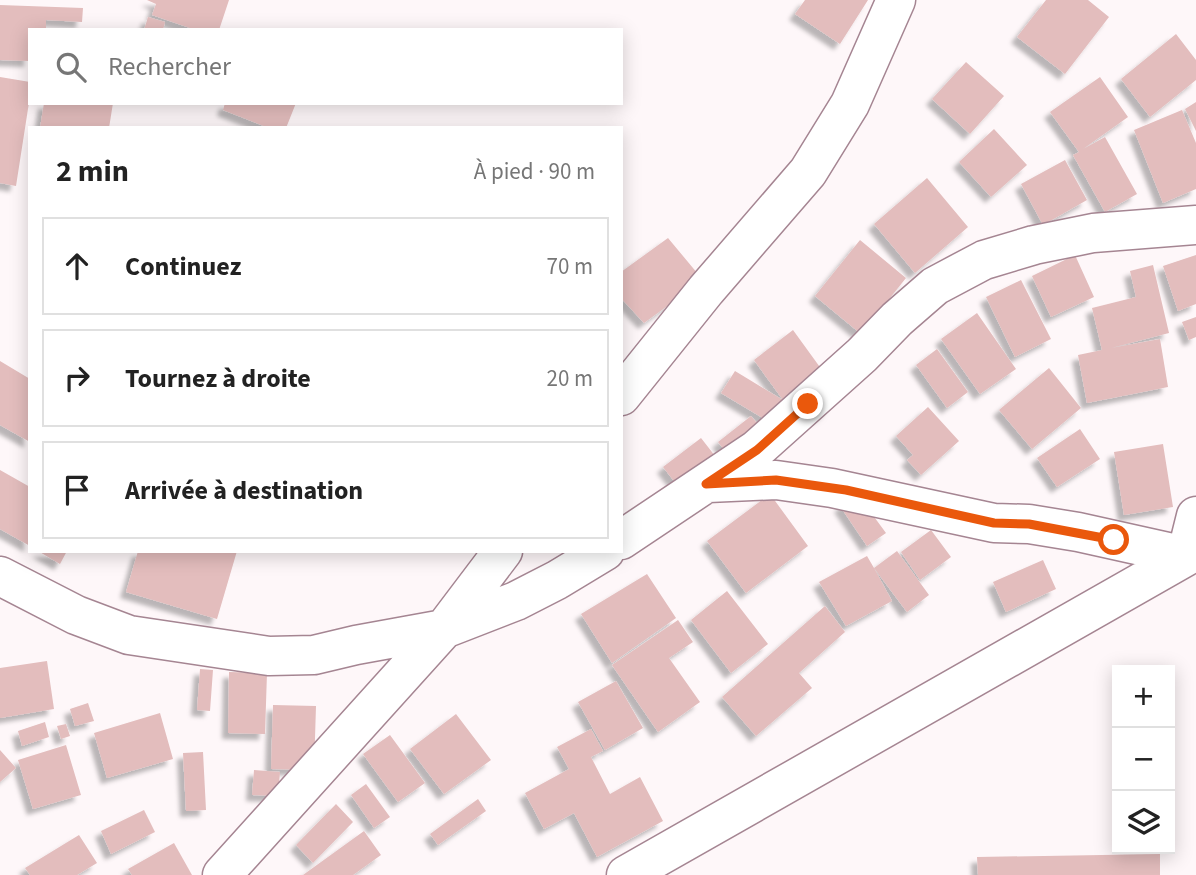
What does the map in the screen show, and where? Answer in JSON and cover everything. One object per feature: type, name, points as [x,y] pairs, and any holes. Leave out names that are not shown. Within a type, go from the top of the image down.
[{"type":"street","points":[[623,394],[706,290],[808,172],[850,104],[896,0]]},
{"type":"street","points":[[623,539],[757,450],[862,355],[897,318],[935,286],[984,260],[1034,245],[1093,233],[1196,225]]},
{"type":"street","points":[[706,484],[776,480],[832,488],[994,523],[1029,524],[1191,554]]},
{"type":"street","points":[[1191,554],[1196,516]]},
{"type":"street","points":[[222,875],[444,629],[501,553]]},
{"type":"street","points":[[0,576],[76,615],[129,635],[269,656],[314,655],[444,629],[516,601],[602,553]]},
{"type":"street","points":[[626,875],[1191,554]]},
{"type":"building","points":[[147,0],[229,0],[220,28],[190,28],[152,15],[156,4]]},
{"type":"building","points":[[805,0],[868,0],[840,44],[795,14]]},
{"type":"building","points":[[1046,0],[1088,0],[1109,17],[1065,74],[1017,37]]},
{"type":"building","points":[[0,5],[83,8],[82,22],[46,20],[46,28],[28,28],[28,61],[0,60]]},
{"type":"building","points":[[148,17],[165,22],[164,28],[145,28]]},
{"type":"building","points":[[1176,34],[1196,60],[1196,80],[1150,117],[1121,79]]},
{"type":"building","points":[[966,62],[1004,96],[970,134],[932,99]]},
{"type":"building","points":[[0,77],[28,82],[29,105],[16,186],[0,183]]},
{"type":"building","points":[[1100,77],[1128,117],[1083,149],[1105,137],[1137,194],[1105,212],[1073,155],[1079,152],[1050,112]]},
{"type":"building","points":[[1196,102],[1196,131],[1185,109]]},
{"type":"building","points":[[44,105],[113,105],[109,126],[40,126]]},
{"type":"building","points":[[224,105],[295,105],[287,126],[264,126],[223,110]]},
{"type":"building","points":[[1182,110],[1196,143],[1196,189],[1163,203],[1134,130]]},
{"type":"building","points":[[994,129],[1027,165],[991,197],[959,162]]},
{"type":"building","points":[[1065,160],[1087,200],[1043,225],[1021,184]]},
{"type":"building","points":[[927,178],[968,227],[915,273],[874,224]]},
{"type":"building","points":[[668,238],[703,280],[644,323],[623,300],[623,271]]},
{"type":"building","points":[[860,240],[906,278],[861,334],[815,296]]},
{"type":"building","points":[[1075,255],[1094,297],[1051,317],[1032,276]]},
{"type":"building","points":[[1196,255],[1196,304],[1178,311],[1163,266]]},
{"type":"building","points":[[1153,265],[1169,333],[1111,348],[1160,339],[1168,387],[1087,403],[1078,355],[1102,350],[1092,308],[1136,297],[1130,271]]},
{"type":"building","points":[[1021,280],[1051,339],[1015,357],[986,297]]},
{"type":"building","points":[[977,313],[1016,369],[980,394],[941,339]]},
{"type":"building","points":[[1196,317],[1196,337],[1189,340],[1182,322]]},
{"type":"building","points":[[793,330],[822,370],[783,400],[754,360]]},
{"type":"building","points":[[937,349],[968,392],[947,408],[916,365]]},
{"type":"building","points":[[0,361],[28,378],[28,441],[0,425]]},
{"type":"building","points":[[1049,368],[1081,408],[1032,449],[999,410]]},
{"type":"building","points":[[735,371],[791,405],[778,427],[721,393]]},
{"type":"building","points":[[928,407],[959,441],[921,475],[907,460],[913,455],[896,436]]},
{"type":"building","points":[[751,416],[766,434],[733,461],[718,442]]},
{"type":"building","points":[[1080,429],[1100,459],[1057,487],[1037,458]]},
{"type":"building","points":[[701,438],[719,461],[681,490],[663,467]]},
{"type":"building","points":[[1163,444],[1173,507],[1124,515],[1114,452]]},
{"type":"building","points":[[0,470],[28,486],[28,545],[0,529]]},
{"type":"building","points":[[770,494],[808,546],[746,593],[707,541]]},
{"type":"building","points":[[858,495],[886,533],[867,546],[840,506]]},
{"type":"building","points":[[931,530],[951,557],[920,580],[901,552]]},
{"type":"building","points":[[897,551],[929,595],[907,612],[874,568]]},
{"type":"building","points":[[41,553],[66,553],[60,564]]},
{"type":"building","points":[[137,553],[236,553],[217,619],[126,592]]},
{"type":"building","points":[[867,556],[892,601],[846,626],[819,582]]},
{"type":"building","points":[[1043,560],[1056,589],[1006,612],[993,582]]},
{"type":"building","points":[[647,574],[676,618],[612,663],[581,614]]},
{"type":"building","points":[[727,591],[768,644],[731,673],[691,620]]},
{"type":"building","points":[[825,606],[845,632],[799,673],[812,688],[756,736],[722,697]]},
{"type":"building","points":[[678,620],[693,642],[669,658],[700,702],[658,732],[612,665]]},
{"type":"building","points":[[47,661],[54,709],[0,718],[0,668]]},
{"type":"building","points":[[200,669],[213,670],[210,711],[197,710]]},
{"type":"building","points":[[229,672],[267,673],[265,734],[228,733]]},
{"type":"building","points":[[616,681],[643,728],[605,750],[578,702]]},
{"type":"building","points":[[88,703],[94,721],[75,726],[70,709]]},
{"type":"building","points":[[273,705],[316,706],[314,770],[271,769]]},
{"type":"building","points":[[160,713],[173,759],[107,778],[94,733]]},
{"type":"building","points":[[456,714],[491,760],[444,794],[410,749]]},
{"type":"building","points":[[45,722],[49,737],[22,746],[18,731]]},
{"type":"building","points":[[66,724],[70,736],[61,739],[57,726]]},
{"type":"building","points":[[591,729],[603,751],[591,757],[610,794],[640,777],[663,821],[597,857],[574,813],[544,829],[525,793],[569,769],[557,747]]},
{"type":"building","points":[[390,735],[425,783],[398,802],[363,754]]},
{"type":"building","points":[[66,745],[81,795],[33,809],[18,760]]},
{"type":"building","points":[[0,750],[16,768],[0,782]]},
{"type":"building","points":[[203,752],[206,810],[186,811],[183,753]]},
{"type":"building","points":[[254,770],[280,772],[278,796],[252,795]]},
{"type":"building","points":[[366,784],[390,817],[374,828],[351,795]]},
{"type":"building","points":[[478,799],[486,811],[438,845],[430,834]]},
{"type":"building","points":[[336,804],[353,822],[313,863],[296,845]]},
{"type":"building","points":[[144,810],[155,832],[111,854],[101,831]]},
{"type":"building","points":[[364,831],[381,855],[353,875],[303,875]]},
{"type":"building","points":[[79,835],[97,863],[77,875],[30,875],[25,868]]},
{"type":"building","points":[[174,843],[192,875],[132,875],[128,869]]},
{"type":"building","points":[[1160,854],[1160,875],[978,875],[977,857]]},
{"type":"route","points":[[808,404],[757,450],[706,484],[776,480],[846,490],[994,523],[1029,524],[1114,540]]}]
